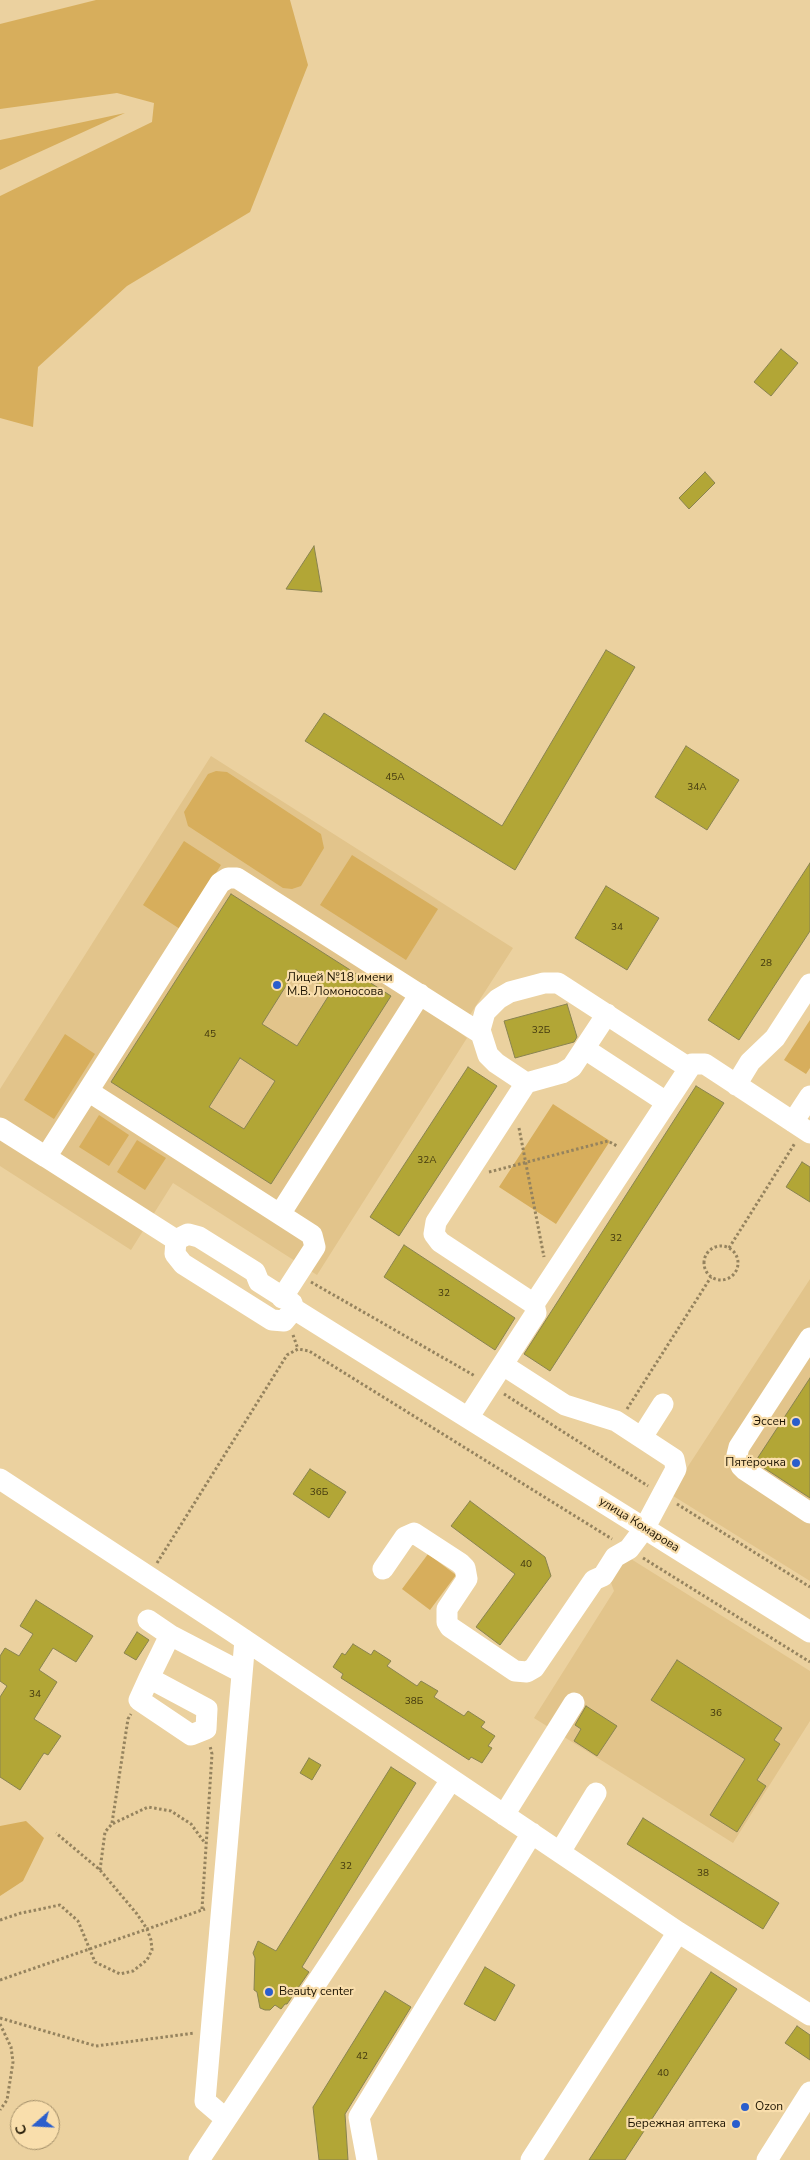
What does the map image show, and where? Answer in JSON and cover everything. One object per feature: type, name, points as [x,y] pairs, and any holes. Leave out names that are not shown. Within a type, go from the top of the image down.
[{"type":"street","points":[[46,1157],[220,883],[228,878],[237,878],[480,1033]]},
{"type":"street","points":[[526,1083],[492,1060],[480,1033],[482,1017],[498,999],[510,992],[550,982],[561,985],[689,1068]]},
{"type":"street","points":[[736,1085],[750,1062],[775,1038],[810,984]]},
{"type":"street","points":[[280,1214],[420,994]]},
{"type":"street","points":[[468,1418],[536,1313],[534,1304],[437,1239],[434,1230],[436,1222],[526,1083],[566,1071],[575,1064],[607,1014]]},
{"type":"street","points":[[585,1049],[666,1102]]},
{"type":"street","points":[[534,1304],[689,1068],[696,1063],[702,1063],[802,1128],[810,1096]]},
{"type":"street","points":[[0,1128],[176,1240],[175,1254],[183,1264],[272,1320],[284,1321],[297,1274],[314,1247],[314,1239],[309,1232],[88,1091]]},
{"type":"street","name":"улица Комарова","points":[[176,1240],[188,1234],[199,1237],[255,1272],[259,1282],[288,1303],[810,1632]]},
{"type":"street","points":[[810,1338],[739,1447],[737,1455],[741,1466],[745,1470],[810,1513]]},
{"type":"street","points":[[383,1569],[405,1537],[414,1533],[460,1563],[465,1568],[467,1579],[447,1609],[447,1622],[450,1627],[515,1671],[527,1672],[534,1668],[594,1580],[603,1576],[616,1557],[629,1549],[644,1529],[676,1469],[676,1462],[672,1457],[619,1422],[565,1405],[503,1365]]},
{"type":"street","points":[[642,1437],[663,1404]]},
{"type":"street","points":[[0,1479],[245,1640],[678,1932],[810,2015]]},
{"type":"street","points":[[148,1620],[170,1636],[241,1672]]},
{"type":"street","points":[[149,1678],[207,1709],[206,1728],[192,1735],[139,1700],[149,1678],[170,1636]]},
{"type":"street","points":[[226,2119],[204,2101],[245,1640]]},
{"type":"street","points":[[504,1815],[574,1703]]},
{"type":"street","points":[[199,2160],[450,1780]]},
{"type":"street","points":[[560,1852],[596,1793]]},
{"type":"street","points":[[367,2160],[359,2117],[532,1833]]},
{"type":"street","points":[[530,2160],[678,1932]]},
{"type":"street","points":[[767,2160],[810,2092]]},
{"type":"path","points":[[514,1103],[549,1282]]},
{"type":"path","points":[[729,1248],[802,1128]]},
{"type":"path","points":[[464,1178],[608,1142],[631,1155]]},
{"type":"path","points":[[721,1246],[729,1248],[735,1254],[737,1261],[732,1275],[718,1280],[711,1277],[705,1270],[706,1254],[712,1248],[721,1246]]},
{"type":"path","points":[[297,1274],[490,1385],[810,1587]]},
{"type":"path","points":[[619,1422],[711,1277]]},
{"type":"path","points":[[149,1577],[287,1354],[298,1349],[309,1351],[810,1662]]},
{"type":"path","points":[[112,1824],[128,1720],[139,1700]]},
{"type":"path","points":[[202,1910],[212,1754],[206,1728]]},
{"type":"path","points":[[100,1870],[105,1832],[112,1824],[148,1807],[171,1811],[191,1824],[206,1844]]},
{"type":"path","points":[[0,1920],[21,1913],[60,1905],[78,1921],[91,1948],[95,1962],[106,1969],[120,1974],[133,1971],[147,1960],[152,1950],[147,1929],[100,1870],[56,1833]]},
{"type":"path","points":[[0,1980],[222,1903]]},
{"type":"path","points":[[0,2018],[96,2046],[210,2031]]},
{"type":"path","points":[[0,2024],[11,2047],[13,2062],[7,2100],[0,2110]]},
{"type":"shaded area","points":[[96,0],[290,0],[308,65],[250,212],[127,286],[38,367],[33,427],[0,418],[0,196],[152,122],[154,103],[117,93],[0,109],[0,24]]},
{"type":"shaded area","points":[[125,113],[0,170],[0,140]]},
{"type":"shaded area","name":"Лицей №18 имени М.В. Ломоносова","points":[[211,756],[513,948],[459,1032],[467,1038],[317,1275],[173,1183],[131,1250],[0,1166],[0,1089]]},
{"type":"shaded area","points":[[216,771],[227,772],[321,834],[324,848],[301,886],[292,889],[283,888],[188,826],[184,812],[208,774]]},
{"type":"shaded area","points":[[184,841],[221,865],[180,929],[143,905]]},
{"type":"shaded area","points":[[352,855],[438,909],[406,960],[320,905]]},
{"type":"shaded area","points":[[810,1020],[810,1068],[806,1074],[784,1060]]},
{"type":"shaded area","points":[[65,1034],[95,1054],[54,1119],[24,1100]]},
{"type":"shaded area","points":[[553,1104],[610,1141],[556,1224],[499,1187]]},
{"type":"shaded area","points":[[99,1115],[129,1135],[109,1166],[79,1147]]},
{"type":"shaded area","points":[[137,1140],[166,1158],[145,1190],[117,1172]]},
{"type":"shaded area","points":[[810,1279],[810,1581],[670,1494]]},
{"type":"shaded area","points":[[428,1554],[456,1575],[430,1610],[402,1589]]},
{"type":"shaded area","points":[[623,1554],[810,1671],[810,1721],[733,1843],[534,1718],[614,1591],[609,1577]]},
{"type":"shaded area","points":[[26,1821],[44,1838],[23,1881],[0,1896],[0,1826]]},
{"type":"building","points":[[781,349],[798,363],[771,396],[754,382]]},
{"type":"building","points":[[705,472],[715,483],[689,509],[679,498]]},
{"type":"building","points":[[314,546],[322,592],[286,589]]},
{"type":"building","points":[[606,650],[635,667],[515,870],[305,741],[324,713],[502,826]]},
{"type":"building","points":[[686,746],[739,780],[707,830],[655,797]]},
{"type":"building","points":[[810,863],[810,931],[739,1040],[708,1020]]},
{"type":"building","points":[[606,886],[659,918],[627,970],[575,938]]},
{"type":"building","points":[[231,894],[391,996],[271,1184],[111,1082]],"holes":[[[296,970],[331,992],[297,1046],[262,1024]],[[240,1058],[275,1081],[244,1129],[209,1107]]]},
{"type":"building","points":[[567,1004],[577,1037],[574,1042],[515,1058],[504,1021]]},
{"type":"building","points":[[468,1067],[497,1086],[399,1236],[370,1217]]},
{"type":"building","points":[[696,1086],[724,1103],[550,1371],[524,1354]]},
{"type":"building","points":[[802,1162],[810,1167],[810,1202],[786,1187]]},
{"type":"building","points":[[404,1245],[515,1318],[495,1350],[384,1277]]},
{"type":"building","name":"Эссен","points":[[810,1378],[810,1498],[755,1462]]},
{"type":"building","points":[[310,1469],[346,1492],[329,1518],[293,1494]]},
{"type":"building","points":[[470,1501],[545,1557],[551,1576],[500,1645],[476,1627],[515,1574],[451,1526]]},
{"type":"building","points":[[36,1600],[93,1636],[76,1662],[53,1648],[39,1670],[57,1682],[34,1719],[61,1736],[48,1755],[44,1753],[20,1790],[0,1777],[0,1697],[7,1686],[0,1681],[0,1656],[5,1648],[19,1656],[33,1634],[20,1626]]},
{"type":"building","points":[[137,1632],[149,1640],[136,1660],[124,1653]]},
{"type":"building","points":[[353,1644],[371,1655],[374,1650],[391,1661],[387,1666],[417,1686],[421,1681],[438,1691],[434,1697],[464,1716],[468,1711],[485,1722],[481,1727],[495,1736],[488,1746],[492,1748],[482,1763],[471,1757],[469,1760],[341,1678],[343,1674],[333,1667],[342,1653],[345,1655]]},
{"type":"building","points":[[677,1660],[782,1728],[774,1740],[780,1744],[757,1780],[766,1786],[737,1832],[710,1815],[745,1759],[651,1700]]},
{"type":"building","points":[[586,1706],[617,1726],[597,1756],[574,1741],[581,1729],[575,1725]]},
{"type":"building","points":[[309,1758],[321,1765],[312,1780],[300,1773]]},
{"type":"building","points":[[391,1767],[416,1783],[302,1967],[309,1972],[287,2004],[281,2009],[275,2005],[270,2010],[260,2008],[257,1992],[254,1990],[255,1958],[253,1953],[258,1941],[276,1951]]},
{"type":"building","points":[[643,1818],[779,1903],[763,1929],[627,1844]]},
{"type":"building","points":[[485,1967],[515,1985],[495,2021],[464,2004]]},
{"type":"building","points":[[711,1972],[737,1989],[625,2160],[589,2160]]},
{"type":"building","points":[[385,1991],[411,2007],[345,2114],[348,2160],[319,2160],[313,2107]]},
{"type":"building","points":[[797,2026],[810,2035],[810,2060],[785,2043]]},
{"type":"place","name":"Лицей №18 имени М.В. Ломоносова","points":[[277,985]]},
{"type":"place","name":"Эссен","points":[[796,1422]]},
{"type":"place","name":"Пятёрочка","points":[[796,1463]]},
{"type":"place","name":"Beauty center","points":[[269,1992]]},
{"type":"place","name":"Ozon","points":[[745,2107]]},
{"type":"place","name":"Бережная аптека","points":[[736,2124]]}]
